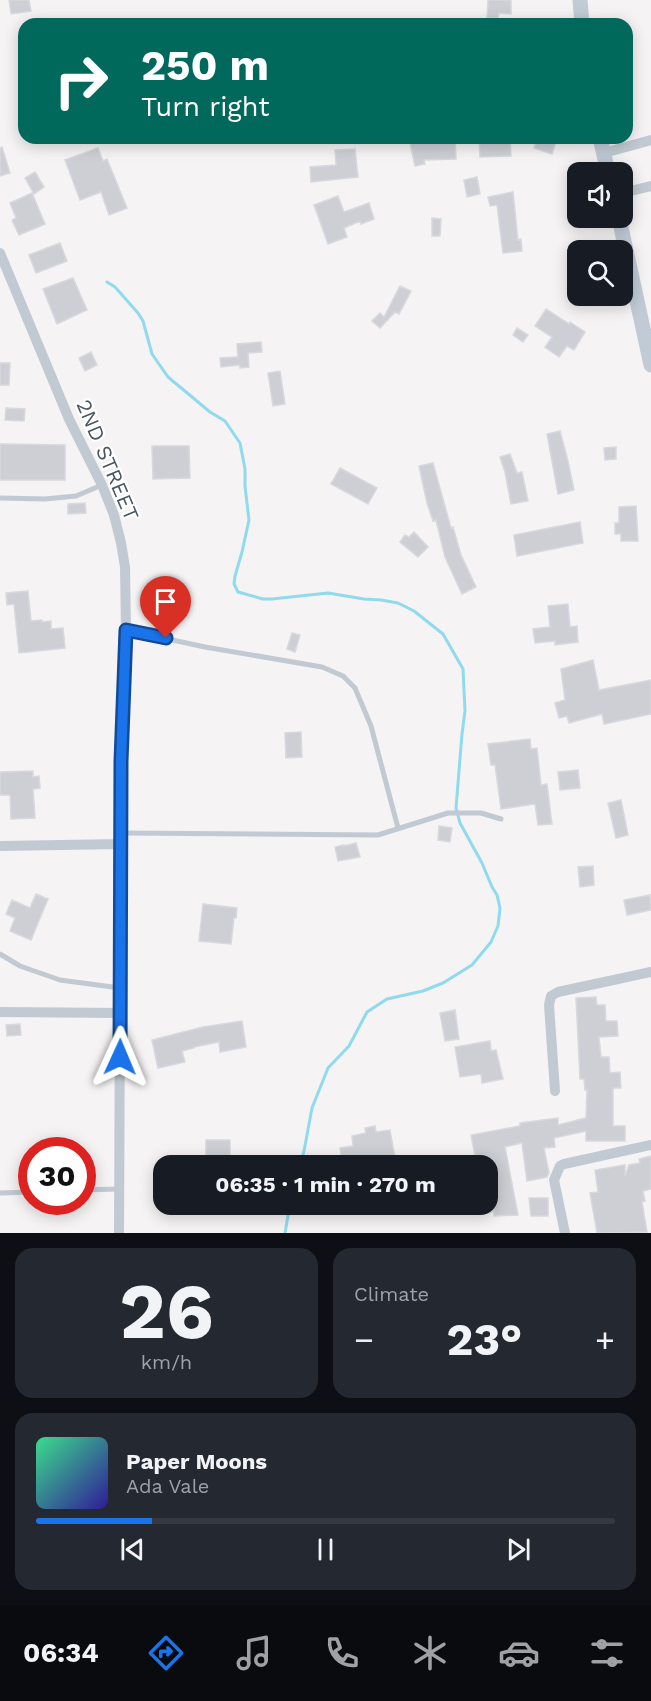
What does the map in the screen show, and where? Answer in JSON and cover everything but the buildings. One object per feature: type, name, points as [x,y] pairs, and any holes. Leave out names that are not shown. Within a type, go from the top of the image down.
[{"type":"main road","points":[[580,0],[582,18]]},
{"type":"main road","points":[[602,146],[606,162]]},
{"type":"main road","points":[[621,228],[651,365]]},
{"type":"street","points":[[633,142],[651,140]]},
{"type":"street","points":[[602,146],[618,144]]},
{"type":"street","points":[[633,190],[651,186]]},
{"type":"street","name":"2ND STREET","points":[[0,253],[69,419],[102,485],[114,515],[124,567],[126,630],[121,761],[119,1233]]},
{"type":"street","points":[[0,846],[121,838]]},
{"type":"street","points":[[555,1091],[549,1005],[551,996],[558,992],[651,972]]},
{"type":"street","points":[[0,1012],[120,1013]]},
{"type":"street","points":[[565,1233],[554,1188],[554,1180],[560,1166],[651,1145]]},
{"type":"lane","points":[[0,498],[45,500],[76,496],[102,485]]},
{"type":"lane","points":[[126,630],[205,647],[321,667],[343,676],[355,688],[371,726],[398,828]]},
{"type":"lane","points":[[121,838],[378,835],[448,813],[481,813],[501,819]]},
{"type":"lane","points":[[0,954],[20,966],[60,980],[120,988]]},
{"type":"lane","points":[[96,1189],[118,1188]]},
{"type":"lane","points":[[0,1193],[18,1192]]},
{"type":"waterway","points":[[107,282],[115,287],[138,313],[143,321],[152,354],[168,377],[210,412],[225,421],[240,443],[245,469],[249,520],[235,576],[234,584],[238,592],[263,599],[328,593],[398,603],[414,611],[443,634],[463,669],[465,711],[456,808],[460,823],[497,895],[500,908],[498,926],[491,942],[472,965],[443,983],[423,991],[387,999],[367,1012],[349,1046],[328,1068],[312,1108],[303,1155]]},
{"type":"waterway","points":[[285,1233],[288,1215]]},
{"type":"route","points":[[120,1057],[121,761],[126,630],[166,638]]}]
